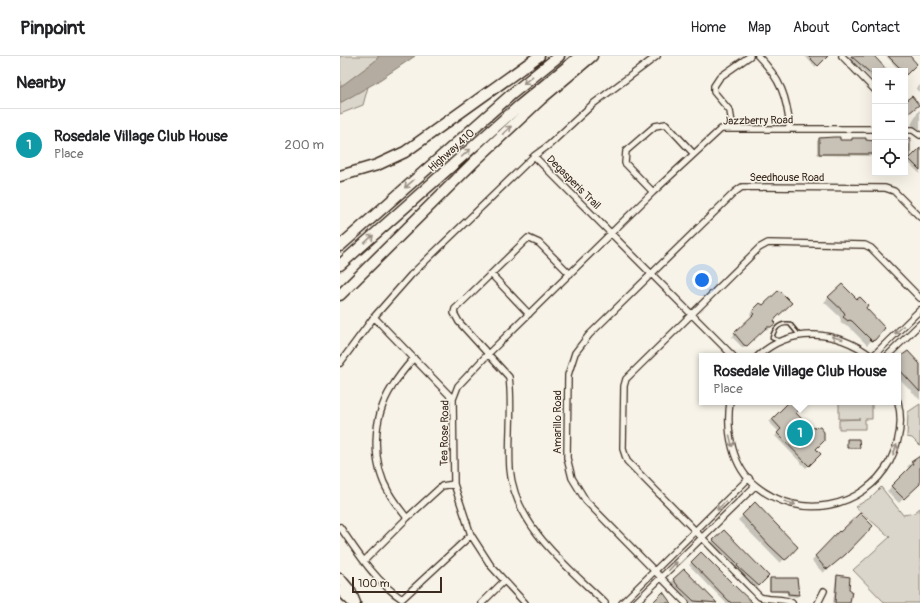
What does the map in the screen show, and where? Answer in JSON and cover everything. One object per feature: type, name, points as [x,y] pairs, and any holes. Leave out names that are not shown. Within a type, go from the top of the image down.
[{"type":"highway","points":[[340,176],[378,165],[405,152],[539,56]]},
{"type":"highway","name":"Highway 410","points":[[340,246],[513,93],[559,56]]},
{"type":"highway","name":"Highway 410","points":[[340,265],[519,106],[580,56]]},
{"type":"highway","points":[[340,295],[478,158],[541,99],[592,56]]},
{"type":"highway","points":[[340,579],[350,591],[354,603]]},
{"type":"main road","points":[[340,591],[354,603]]},
{"type":"street","points":[[534,156],[549,145],[593,104],[657,56]]},
{"type":"street","points":[[733,129],[730,111],[714,92],[714,86],[720,77],[750,56]]},
{"type":"street","points":[[758,56],[770,68],[784,92],[790,129]]},
{"type":"street","points":[[842,56],[872,87]]},
{"type":"street","points":[[653,192],[625,163],[626,151],[655,126],[666,124],[693,153]]},
{"type":"street","name":"Jazzberry Road","points":[[611,233],[693,153],[721,129],[872,130]]},
{"type":"street","points":[[908,130],[913,130],[920,135]]},
{"type":"street","name":"Degasperis Trail","points":[[340,363],[374,317],[410,275],[534,156],[730,353]]},
{"type":"street","name":"Seedhouse Road","points":[[652,273],[735,192],[745,186],[885,188],[894,191],[920,218]]},
{"type":"street","name":"Tea Rose Road","points":[[525,603],[481,554],[471,535],[454,484],[453,399],[458,386],[488,353],[611,233]]},
{"type":"street","points":[[570,274],[539,243],[528,238],[455,309],[454,313],[459,322],[509,377],[510,470],[519,502],[534,529],[546,544],[605,603]]},
{"type":"street","points":[[792,603],[789,600],[771,600],[760,597],[627,461],[623,449],[624,386],[626,379],[759,248],[768,243],[865,245],[871,248],[920,298]]},
{"type":"street","name":"Amarillo Road","points":[[652,273],[589,335],[575,353],[569,368],[567,458],[572,478],[582,495],[686,603]]},
{"type":"street","points":[[491,274],[529,314]]},
{"type":"street","points":[[875,353],[920,310]]},
{"type":"street","points":[[374,317],[453,399]]},
{"type":"street","points":[[890,353],[920,324]]},
{"type":"street","points":[[763,353],[781,341],[799,336],[818,335],[840,339],[867,353]]},
{"type":"street","points":[[407,518],[389,493],[381,474],[377,452],[377,427],[383,405],[391,388],[414,358]]},
{"type":"street","points":[[730,405],[728,424],[730,439],[738,462],[755,486],[781,501],[808,507],[831,506],[855,497],[878,479],[893,456],[900,429],[898,405]]},
{"type":"street","points":[[622,603],[696,532],[749,478]]},
{"type":"street","points":[[364,561],[442,486],[454,484]]},
{"type":"street","points":[[635,603],[755,486]]},
{"type":"street","points":[[340,527],[364,561],[392,592],[402,599],[471,535]]},
{"type":"street","points":[[482,603],[504,581]]},
{"type":"street","points":[[818,603],[824,591]]},
{"type":"lane","points":[[781,341],[772,338],[776,329],[782,324],[790,324],[799,336]]},
{"type":"shaded area","points":[[340,56],[379,56],[375,61],[363,105],[340,114]]},
{"type":"shaded area","points":[[379,56],[415,56],[375,83],[340,103],[340,87],[375,61]]},
{"type":"shaded area","points":[[920,404],[920,446],[912,438],[907,437],[908,412]]},
{"type":"shaded area","points":[[839,405],[872,405],[872,419],[865,419],[865,429],[839,429],[839,420],[860,419],[839,419]]},
{"type":"shaded area","points":[[881,487],[903,515],[914,513],[920,508],[920,603],[885,603],[853,570],[890,537],[855,507],[870,498]]},
{"type":"building","points":[[808,56],[828,56],[818,66]]},
{"type":"building","points":[[851,56],[874,56],[885,68],[872,68],[872,74]]},
{"type":"building","points":[[888,56],[910,56],[917,64],[908,73],[908,68],[900,68]]},
{"type":"building","points":[[912,96],[919,105],[909,113],[908,112],[908,99]]},
{"type":"building","points":[[840,137],[840,140],[852,140],[852,138],[866,138],[866,140],[872,141],[872,154],[819,154],[819,138]]},
{"type":"building","points":[[908,138],[910,138],[910,158],[920,148],[920,170],[908,158]]},
{"type":"building","points":[[842,284],[857,299],[860,297],[868,305],[866,308],[885,328],[875,340],[872,341],[852,321],[848,321],[843,317],[845,315],[844,312],[828,297]]},
{"type":"building","points":[[779,290],[792,303],[776,318],[774,321],[776,323],[771,327],[767,327],[747,346],[744,345],[734,333],[754,314],[752,311],[760,303],[763,305]]},
{"type":"building","points":[[908,351],[920,364],[920,392],[901,371],[901,356]]},
{"type":"building","points":[[786,405],[797,405],[800,408],[796,413],[807,424],[812,428],[820,427],[824,432],[824,441],[816,449],[821,454],[809,466],[777,433],[781,429],[772,419]]},
{"type":"building","points":[[847,439],[859,439],[860,448],[847,448]]},
{"type":"building","points":[[920,456],[920,484],[904,499],[891,486],[911,466],[913,463],[911,462]]},
{"type":"building","points":[[755,502],[798,547],[785,560],[769,545],[742,515]]},
{"type":"building","points":[[860,513],[873,526],[845,555],[828,569],[825,568],[815,556],[839,531],[840,532]]},
{"type":"building","points":[[724,530],[769,576],[759,586],[737,566],[738,564],[713,540]]},
{"type":"building","points":[[701,552],[753,603],[731,603],[691,562]]},
{"type":"building","points":[[684,569],[717,603],[694,601],[678,586],[673,579]]},
{"type":"building","points":[[837,575],[850,577],[849,589],[852,591],[850,603],[835,603]]},
{"type":"building","points":[[770,578],[797,578],[799,595],[788,594],[788,591],[770,591]]},
{"type":"building","points":[[663,592],[671,603],[652,603]]},
{"type":"place","name":"Rosedale Village Club House","points":[[800,433]]}]
